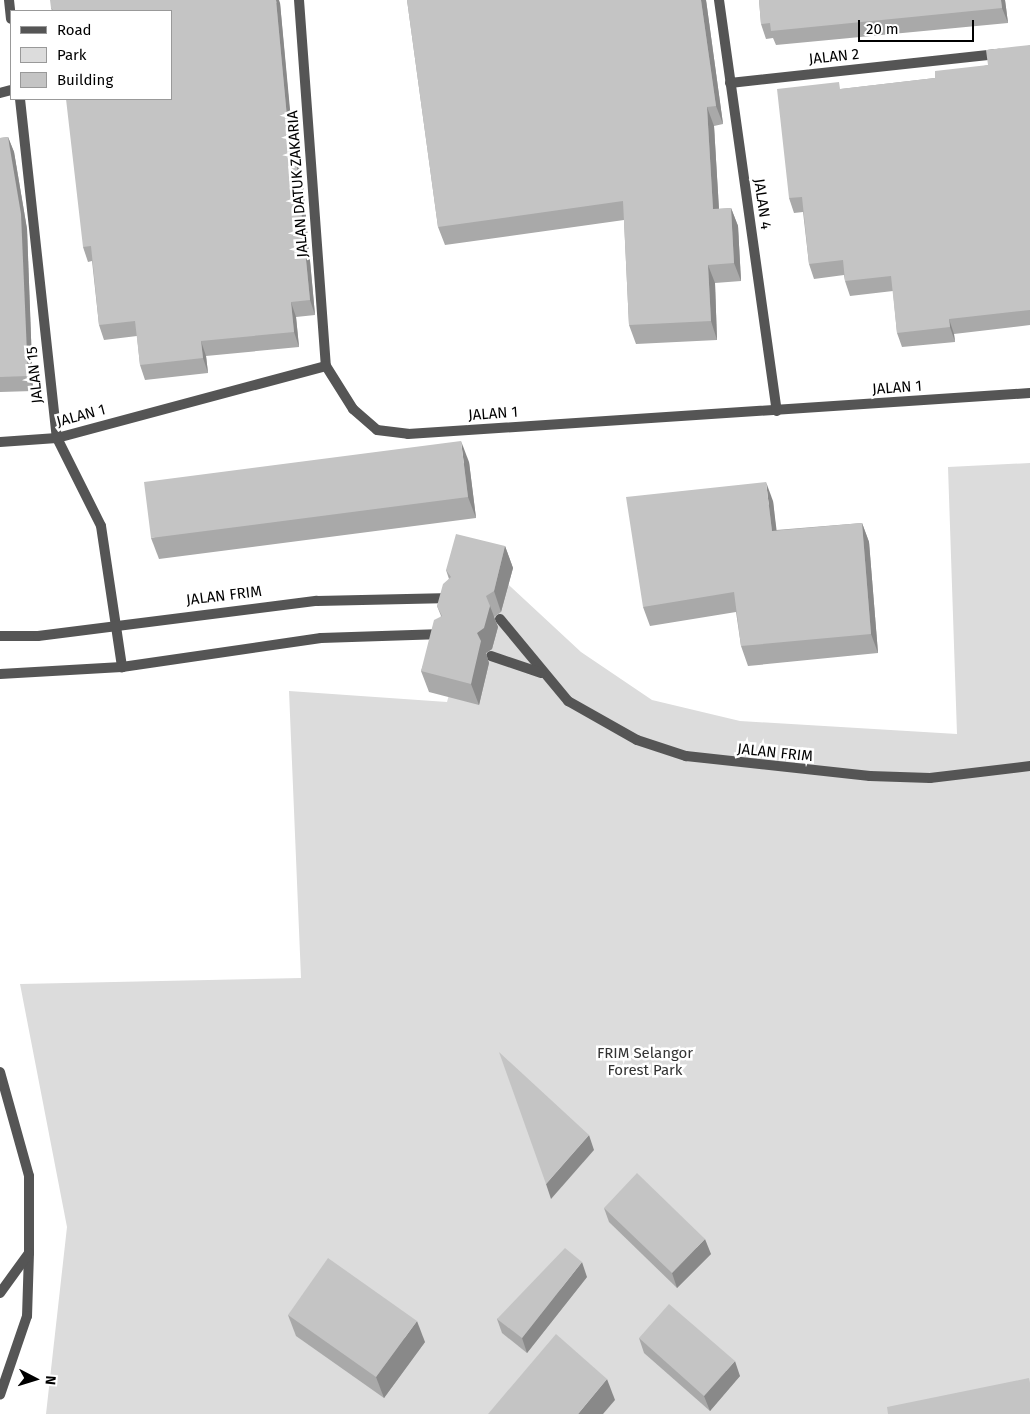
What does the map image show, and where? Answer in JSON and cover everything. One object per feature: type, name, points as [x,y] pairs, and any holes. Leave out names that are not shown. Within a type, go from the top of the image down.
[{"type":"street","name":"JALAN DATUK ZAKARIA","points":[[299,0],[326,366]]},
{"type":"street","name":"JALAN 4","points":[[719,0],[777,411]]},
{"type":"street","name":"JALAN 2","points":[[730,83],[1011,53]]},
{"type":"street","name":"JALAN 15","points":[[20,100],[58,438],[101,526],[122,667]]},
{"type":"street","name":"JALAN 1","points":[[0,442],[58,438],[326,366],[353,409],[377,430],[408,434],[1030,393]]},
{"type":"street","name":"JALAN FRIM","points":[[0,636],[115,626],[318,601],[452,598]]},
{"type":"street","name":"JALAN FRIM","points":[[500,619],[542,673],[568,701],[591,717],[637,740],[686,756],[879,777],[930,778],[1030,766]]},
{"type":"street","points":[[0,674],[122,667],[321,638],[443,634]]},
{"type":"street","name":"JALAN FRIM","points":[[491,656],[542,673]]},
{"type":"street","points":[[0,1072],[29,1176],[30,1253],[27,1316],[0,1396]]},
{"type":"street","points":[[0,1293],[30,1253]]},
{"type":"green space","name":"FRIM Selangor Forest Park","points":[[1030,463],[1030,1414],[46,1414],[67,1227],[20,984],[301,978],[289,691],[447,702],[485,563],[581,652],[652,700],[740,721],[957,734],[948,467]]},
{"type":"building","points":[[50,0],[276,0],[290,149],[295,148],[310,300],[291,302],[294,332],[201,341],[203,358],[140,365],[135,321],[99,325],[91,246],[83,247],[66,100],[172,100],[172,10],[53,10]]},
{"type":"building","points":[[407,0],[701,0],[716,106],[707,107],[713,209],[731,208],[734,263],[708,265],[711,321],[629,325],[623,201],[438,227]]},
{"type":"building","points":[[759,0],[1001,0],[1002,8],[771,31],[770,23],[761,24]]},
{"type":"building","points":[[1030,45],[1030,310],[949,319],[950,327],[897,333],[891,276],[845,281],[843,260],[809,264],[802,197],[789,198],[777,89],[839,82],[840,89],[935,78],[935,71],[988,65],[986,50]]},
{"type":"building","points":[[8,137],[21,214],[28,376],[0,377],[0,138]]},
{"type":"building","points":[[461,441],[468,497],[151,538],[144,482]]},
{"type":"building","points":[[766,482],[772,531],[862,523],[871,634],[741,646],[734,592],[643,607],[626,497]]},
{"type":"building","points":[[456,534],[505,546],[494,591],[486,596],[490,606],[484,628],[477,633],[481,641],[471,684],[421,671],[434,620],[442,616],[437,606],[443,584],[451,577],[446,570]]},
{"type":"building","points":[[499,1052],[589,1135],[546,1184]]},
{"type":"building","points":[[637,1173],[705,1239],[672,1273],[604,1208]]},
{"type":"building","points":[[565,1248],[582,1262],[522,1338],[497,1319]]},
{"type":"building","points":[[328,1258],[417,1321],[376,1377],[288,1315]]},
{"type":"building","points":[[669,1304],[735,1361],[704,1396],[639,1338]]},
{"type":"building","points":[[556,1334],[607,1379],[578,1414],[488,1414]]},
{"type":"building","points":[[1029,1378],[1030,1414],[888,1414],[887,1407]]}]
